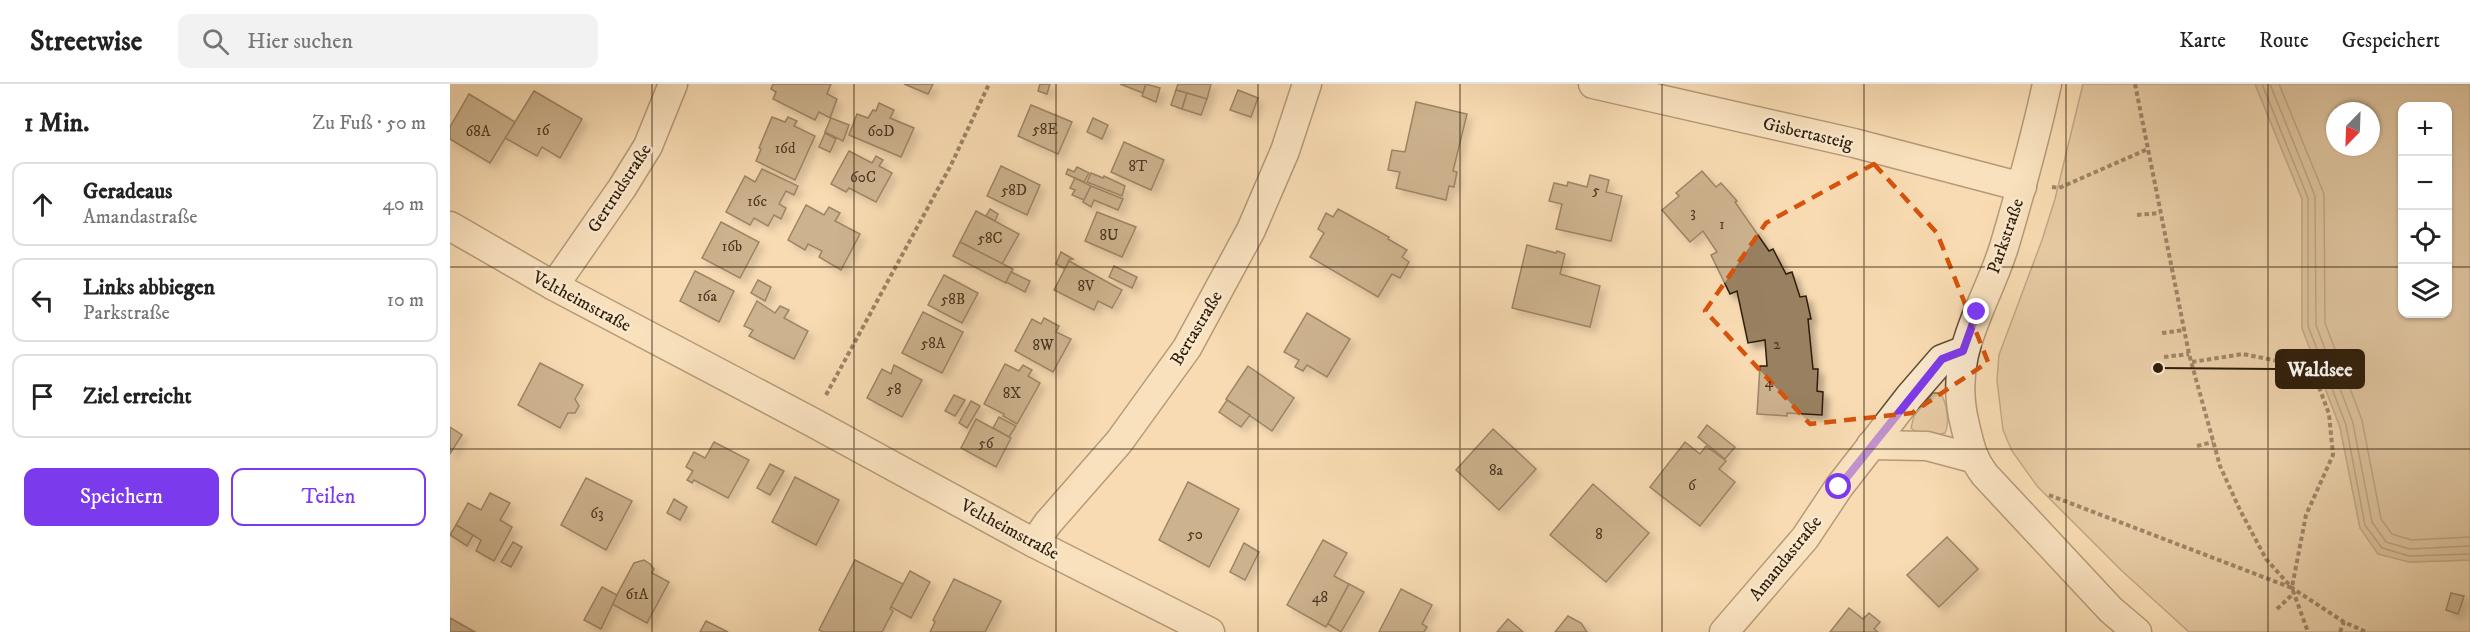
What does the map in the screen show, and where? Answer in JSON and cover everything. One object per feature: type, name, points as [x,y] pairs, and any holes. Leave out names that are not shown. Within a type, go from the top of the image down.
[{"type":"street","name":"Gertrudstraße","points":[[554,286],[622,188],[648,146],[673,84]]},
{"type":"street","name":"Bertastraße","points":[[1034,543],[1048,523],[1119,442],[1188,348],[1251,230],[1285,151],[1307,84]]},
{"type":"street","name":"Gisbertasteig","points":[[1593,84],[1854,143],[2022,186]]},
{"type":"street","name":"Parkstraße","points":[[2047,84],[2022,186],[2003,250],[1963,351],[1960,406],[1972,458],[1985,475],[2111,610],[2137,632]]},
{"type":"street","name":"Veltheimstraße","points":[[450,226],[554,286],[812,422],[1034,543],[1210,632]]},
{"type":"street","name":"Amandastraße","points":[[1724,632],[1805,538],[1871,445],[1942,359],[1963,351]]},
{"type":"street","points":[[1871,445],[1928,446],[1972,458]]},
{"type":"path","points":[[812,422],[951,165],[989,84]]},
{"type":"path","points":[[2135,84],[2189,354],[2220,466],[2266,559],[2293,590],[2308,632]]},
{"type":"path","points":[[2022,186],[2060,188],[2148,149]]},
{"type":"path","points":[[2137,215],[2160,213]]},
{"type":"path","points":[[2162,333],[2185,330]]},
{"type":"path","points":[[2164,357],[2189,354]]},
{"type":"path","points":[[2192,362],[2243,354],[2312,368],[2329,414],[2333,455],[2306,515],[2293,590],[2277,609]]},
{"type":"path","points":[[2197,446],[2213,442]]},
{"type":"path","points":[[2046,494],[2293,590],[2344,622],[2366,632]]},
{"type":"path","points":[[2340,632],[2344,622]]},
{"type":"highlighted area","points":[[1874,164],[1937,233],[1988,362],[1912,413],[1810,424],[1705,311],[1766,223]]},
{"type":"shaded area","points":[[2083,84],[2255,84],[2302,199],[2302,328],[2340,427],[2360,528],[2409,562],[2470,560],[2470,632],[2189,632],[2122,571],[2037,486],[2012,451],[2003,430],[1997,380],[1999,355],[2055,199]]},
{"type":"shaded area","points":[[1933,393],[1940,393],[1946,407],[1947,429],[1945,433],[1932,435],[1911,428],[1914,416]]},
{"type":"water","points":[[2255,84],[2470,84],[2470,560],[2409,562],[2378,554],[2360,528],[2340,427],[2302,328],[2302,199]]},
{"type":"building","points":[[773,84],[831,84],[827,94],[837,99],[830,118],[819,112],[815,120],[773,99],[776,92],[771,89]]},
{"type":"building","points":[[904,84],[933,84],[928,94]]},
{"type":"building","points":[[1040,84],[1050,84],[1047,94],[1038,91]]},
{"type":"building","points":[[1120,84],[1146,84],[1143,93]]},
{"type":"building","points":[[1146,84],[1160,88],[1156,102],[1142,96]]},
{"type":"building","points":[[1178,84],[1211,84],[1207,99],[1176,90]]},
{"type":"building","points":[[1176,90],[1187,93],[1182,109],[1171,105]]},
{"type":"building","points":[[1238,90],[1258,98],[1251,117],[1230,110]]},
{"type":"building","points":[[534,91],[582,119],[560,158],[542,147],[537,156],[505,138]]},
{"type":"building","points":[[1187,93],[1207,99],[1201,115],[1182,109]]},
{"type":"building","points":[[469,94],[515,122],[490,163],[450,139],[450,127]]},
{"type":"building","points":[[1416,102],[1467,114],[1453,171],[1457,172],[1454,187],[1449,186],[1446,200],[1396,188],[1400,172],[1388,170],[1392,150],[1405,152]]},
{"type":"building","points":[[879,103],[894,110],[890,118],[914,128],[901,157],[849,135],[857,114],[868,118],[873,110],[876,111]]},
{"type":"building","points":[[1031,105],[1072,122],[1058,154],[1018,136]]},
{"type":"building","points":[[772,117],[785,122],[788,117],[797,121],[794,126],[815,136],[795,180],[756,161]]},
{"type":"building","points":[[831,118],[849,125],[843,141],[825,132]]},
{"type":"building","points":[[1093,118],[1108,125],[1102,139],[1087,132]]},
{"type":"building","points":[[825,133],[836,139],[830,152],[819,147]]},
{"type":"building","points":[[1124,142],[1164,160],[1151,190],[1111,172]]},
{"type":"building","points":[[849,151],[872,163],[876,156],[883,160],[879,166],[892,173],[876,202],[849,188],[846,192],[831,184]]},
{"type":"building","points":[[1001,166],[1040,185],[1027,215],[987,196]]},
{"type":"building","points":[[1077,167],[1089,173],[1084,182],[1066,174],[1068,169],[1074,172]]},
{"type":"building","points":[[762,169],[798,186],[794,195],[786,191],[779,204],[786,208],[781,219],[774,215],[768,226],[754,218],[750,225],[726,212],[745,176],[755,182]]},
{"type":"building","points":[[1702,171],[1716,187],[1721,183],[1737,201],[1735,202],[1769,251],[1773,249],[1786,274],[1792,272],[1800,297],[1806,296],[1811,319],[1808,319],[1813,369],[1818,369],[1817,391],[1823,392],[1822,415],[1757,414],[1760,366],[1767,366],[1765,340],[1748,343],[1737,291],[1730,294],[1711,255],[1717,252],[1703,231],[1690,242],[1662,210],[1679,196],[1676,193]]},
{"type":"building","points":[[1091,173],[1103,178],[1104,176],[1125,186],[1122,196],[1087,182]]},
{"type":"building","points":[[1590,175],[1609,180],[1606,192],[1622,196],[1611,241],[1556,229],[1562,204],[1549,201],[1554,183],[1567,186],[1568,182],[1587,187]]},
{"type":"building","points":[[1075,178],[1091,186],[1084,200],[1072,195],[1075,190],[1070,188]]},
{"type":"building","points":[[1091,186],[1123,199],[1118,210],[1094,200],[1091,207],[1083,202]]},
{"type":"building","points":[[806,205],[824,215],[829,207],[840,213],[835,221],[860,234],[841,270],[819,257],[822,251],[808,244],[805,250],[788,240]]},
{"type":"building","points":[[990,209],[998,214],[995,221],[986,216]]},
{"type":"building","points":[[1338,209],[1389,237],[1388,239],[1407,250],[1402,257],[1409,262],[1400,278],[1392,274],[1378,297],[1310,257],[1324,233],[1318,229],[1326,213],[1333,217]]},
{"type":"building","points":[[976,211],[1019,234],[1002,264],[960,242]]},
{"type":"building","points":[[1097,212],[1136,227],[1122,257],[1085,241]]},
{"type":"building","points":[[721,222],[759,242],[740,278],[702,258]]},
{"type":"building","points":[[960,242],[1013,269],[1006,283],[953,256]]},
{"type":"building","points":[[1527,245],[1565,254],[1560,274],[1600,286],[1590,327],[1512,308]]},
{"type":"building","points":[[1061,252],[1073,259],[1069,260],[1065,269],[1056,264]]},
{"type":"building","points":[[1069,261],[1122,290],[1112,308],[1098,301],[1094,310],[1054,290]]},
{"type":"building","points":[[1114,266],[1137,277],[1132,288],[1109,277]]},
{"type":"building","points":[[695,271],[734,291],[719,322],[680,301]]},
{"type":"building","points":[[1011,272],[1030,281],[1025,292],[1006,282]]},
{"type":"building","points":[[944,275],[978,293],[962,323],[928,305]]},
{"type":"building","points":[[758,280],[771,287],[765,301],[751,293]]},
{"type":"building","points":[[757,301],[775,313],[780,306],[789,310],[784,318],[808,331],[794,359],[749,336],[753,330],[744,326]]},
{"type":"building","points":[[923,312],[963,332],[942,373],[902,353]]},
{"type":"building","points":[[1307,313],[1350,339],[1327,377],[1307,365],[1303,371],[1295,367],[1299,360],[1284,352]]},
{"type":"building","points":[[1044,318],[1059,326],[1056,332],[1071,339],[1053,372],[1015,351],[1032,319],[1041,324]]},
{"type":"building","points":[[540,363],[583,385],[575,399],[579,406],[575,413],[568,413],[560,428],[518,405]]},
{"type":"building","points":[[1005,364],[1019,371],[1023,365],[1032,370],[1028,376],[1040,383],[1017,424],[1003,416],[1004,414],[984,404]]},
{"type":"building","points":[[894,365],[922,380],[902,417],[867,398],[882,369],[891,374]]},
{"type":"building","points":[[1248,366],[1294,398],[1272,431],[1226,399]]},
{"type":"building","points":[[954,395],[965,400],[955,416],[945,411]]},
{"type":"building","points":[[1227,400],[1250,415],[1241,427],[1219,412]]},
{"type":"building","points":[[971,401],[980,406],[967,428],[959,423]]},
{"type":"building","points":[[999,417],[1016,426],[1009,437],[993,428]]},
{"type":"building","points":[[976,419],[1011,438],[996,467],[961,448]]},
{"type":"building","points":[[1707,425],[1735,447],[1725,459],[1698,437]]},
{"type":"building","points":[[450,427],[462,435],[450,454]]},
{"type":"building","points":[[1493,429],[1536,469],[1499,510],[1456,470]]},
{"type":"building","points":[[714,442],[749,460],[728,498],[694,480],[692,483],[687,480],[693,471],[686,467],[694,452],[705,458]]},
{"type":"building","points":[[1685,442],[1700,454],[1706,446],[1726,461],[1719,469],[1735,482],[1700,526],[1650,487]]},
{"type":"building","points":[[770,464],[784,471],[770,495],[757,488]]},
{"type":"building","points":[[795,477],[839,500],[816,545],[772,522]]},
{"type":"building","points":[[586,478],[632,501],[606,550],[561,525]]},
{"type":"building","points":[[1188,482],[1239,509],[1209,567],[1159,540]]},
{"type":"building","points":[[1593,484],[1649,533],[1606,582],[1550,535]]},
{"type":"building","points":[[490,493],[510,503],[500,520],[512,527],[494,561],[476,551],[481,540],[456,525],[468,503],[481,510]]},
{"type":"building","points":[[674,499],[687,507],[680,520],[667,513]]},
{"type":"building","points":[[456,525],[473,535],[467,546],[450,535]]},
{"type":"building","points":[[1947,537],[1978,569],[1939,607],[1907,575]]},
{"type":"building","points":[[1323,540],[1347,553],[1334,576],[1349,584],[1326,627],[1287,605]]},
{"type":"building","points":[[513,542],[522,547],[511,567],[501,562]]},
{"type":"building","points":[[1244,543],[1259,552],[1245,580],[1230,572]]},
{"type":"building","points":[[644,560],[654,569],[652,573],[669,582],[647,623],[612,604],[634,563]]},
{"type":"building","points":[[855,560],[903,584],[890,609],[893,611],[882,632],[823,632],[819,630]]},
{"type":"building","points":[[910,571],[930,582],[911,618],[891,607]]},
{"type":"building","points":[[954,579],[1001,601],[985,632],[930,632],[935,622],[933,620]]},
{"type":"building","points":[[1349,584],[1364,592],[1341,632],[1328,624]]},
{"type":"building","points":[[602,587],[617,595],[601,629],[584,620]]},
{"type":"building","points":[[1401,589],[1432,605],[1422,624],[1427,627],[1424,632],[1379,632]]},
{"type":"building","points":[[2451,593],[2464,596],[2458,614],[2446,610]]},
{"type":"building","points":[[1849,608],[1863,619],[1869,613],[1880,622],[1874,629],[1878,632],[1830,632]]},
{"type":"building","points":[[1568,616],[1581,623],[1587,632],[1555,632]]},
{"type":"building","points":[[450,618],[475,632],[450,632]]},
{"type":"building","points":[[1508,619],[1523,632],[1497,632]]},
{"type":"building","points":[[706,621],[728,632],[700,632]]},
{"type":"place","name":"Waldsee","points":[[2158,368]]},
{"type":"route","points":[[1839,487],[1909,397],[1942,359],[1963,351],[1977,312]]}]
